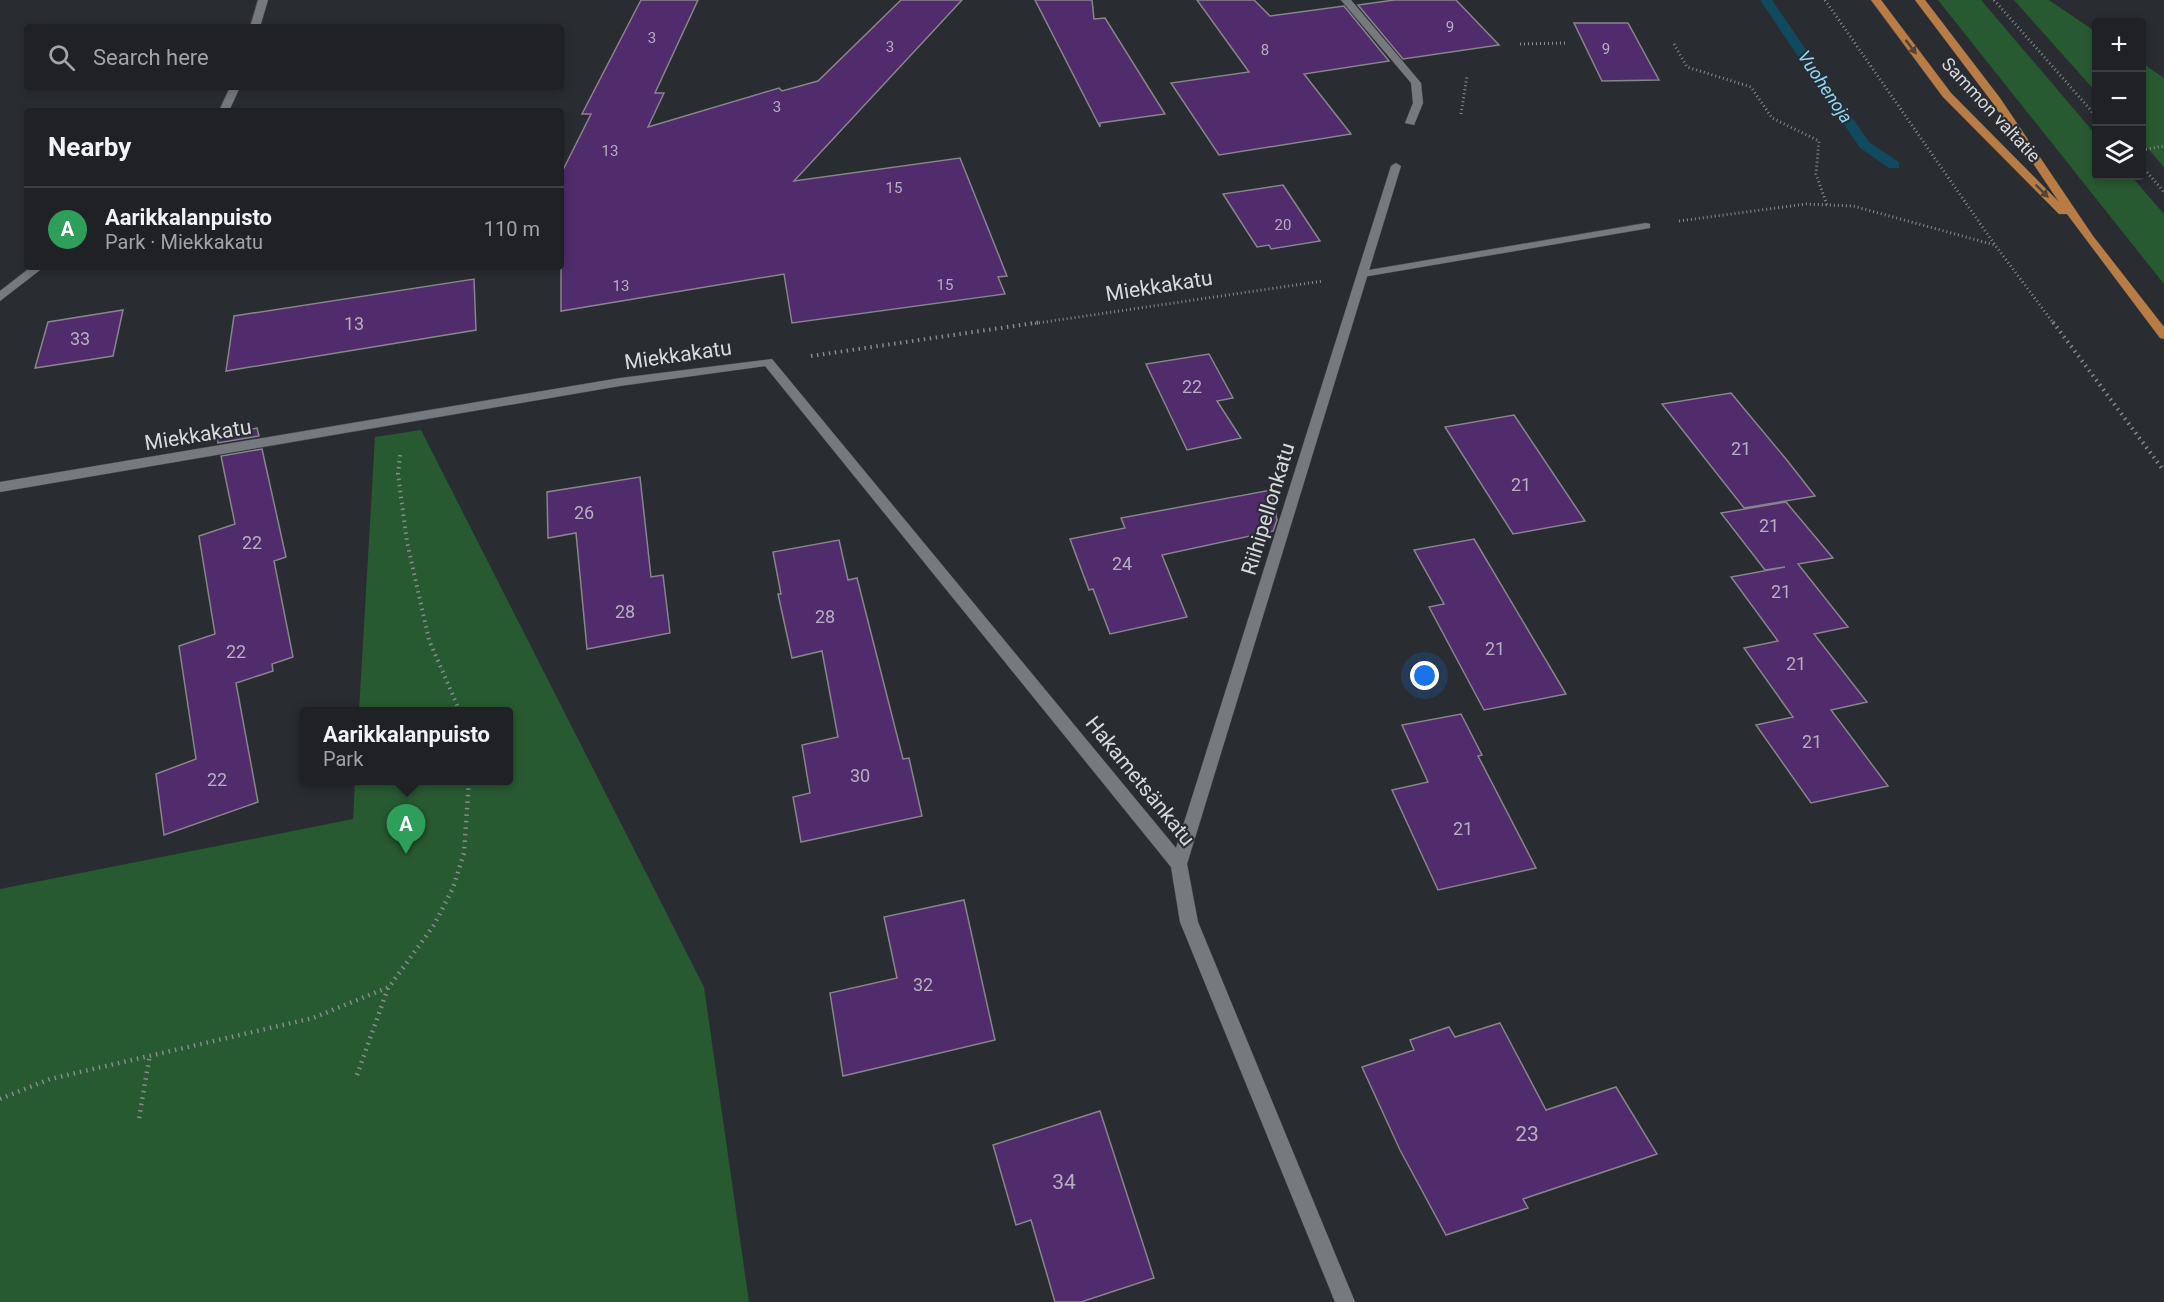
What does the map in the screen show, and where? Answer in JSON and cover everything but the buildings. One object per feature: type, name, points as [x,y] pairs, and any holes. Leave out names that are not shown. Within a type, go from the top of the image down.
[{"type":"main road","name":"Sammon valtatie","points":[[1876,0],[1947,94],[2089,238]]},
{"type":"main road","name":"Sammon valtatie","points":[[1920,0],[1996,100],[2089,238],[2164,335]]},
{"type":"street","points":[[256,24],[263,0]]},
{"type":"street","points":[[1346,0],[1416,82],[1418,103],[1410,123]]},
{"type":"street","points":[[225,108],[234,90]]},
{"type":"street","name":"Riihipellonkatu","points":[[1179,864],[1396,166]]},
{"type":"street","points":[[1363,274],[1646,226]]},
{"type":"street","points":[[0,297],[34,270]]},
{"type":"street","name":"Miekkakatu","points":[[0,488],[620,382],[768,362]]},
{"type":"street","name":"Hakametsänkatu","points":[[768,362],[1179,864],[1189,921],[1345,1302]]},
{"type":"path","points":[[1825,0],[1995,245],[2164,471]]},
{"type":"path","points":[[1994,0],[2092,110]]},
{"type":"path","points":[[1520,44],[1566,43]]},
{"type":"path","points":[[1674,44],[1687,67],[1751,87],[1772,118],[1820,141],[1816,174],[1827,205]]},
{"type":"path","points":[[1461,114],[1467,76]]},
{"type":"path","points":[[2146,149],[2164,146]]},
{"type":"path","points":[[2146,171],[2163,191]]},
{"type":"path","points":[[1646,226],[1754,209],[1853,206],[1995,245]]},
{"type":"path","name":"Miekkakatu","points":[[768,362],[1363,274]]},
{"type":"path","points":[[402,420],[398,474],[407,542],[429,640],[458,707]]},
{"type":"path","points":[[357,1075],[389,987],[434,925],[453,888],[464,853],[469,785]]},
{"type":"path","points":[[0,1099],[50,1079],[313,1018],[389,987]]},
{"type":"path","points":[[139,1118],[150,1054]]},
{"type":"green space","points":[[1938,0],[1981,0],[2092,130],[2092,180],[2134,180],[2164,214],[2164,284]]},
{"type":"green space","points":[[2014,0],[2049,0],[2092,29],[2092,88]]},
{"type":"green space","points":[[2146,66],[2164,78],[2164,167],[2146,147]]},
{"type":"green space","points":[[421,430],[704,987],[749,1302],[0,1302],[0,889],[353,819],[355,785],[513,785],[513,707],[359,707],[375,437]]},
{"type":"waterway","name":"Vuohenoja","points":[[1766,0],[1864,145],[1894,165]]},
{"type":"place","name":"Aarikkalanpuisto","points":[[406,854]]}]
